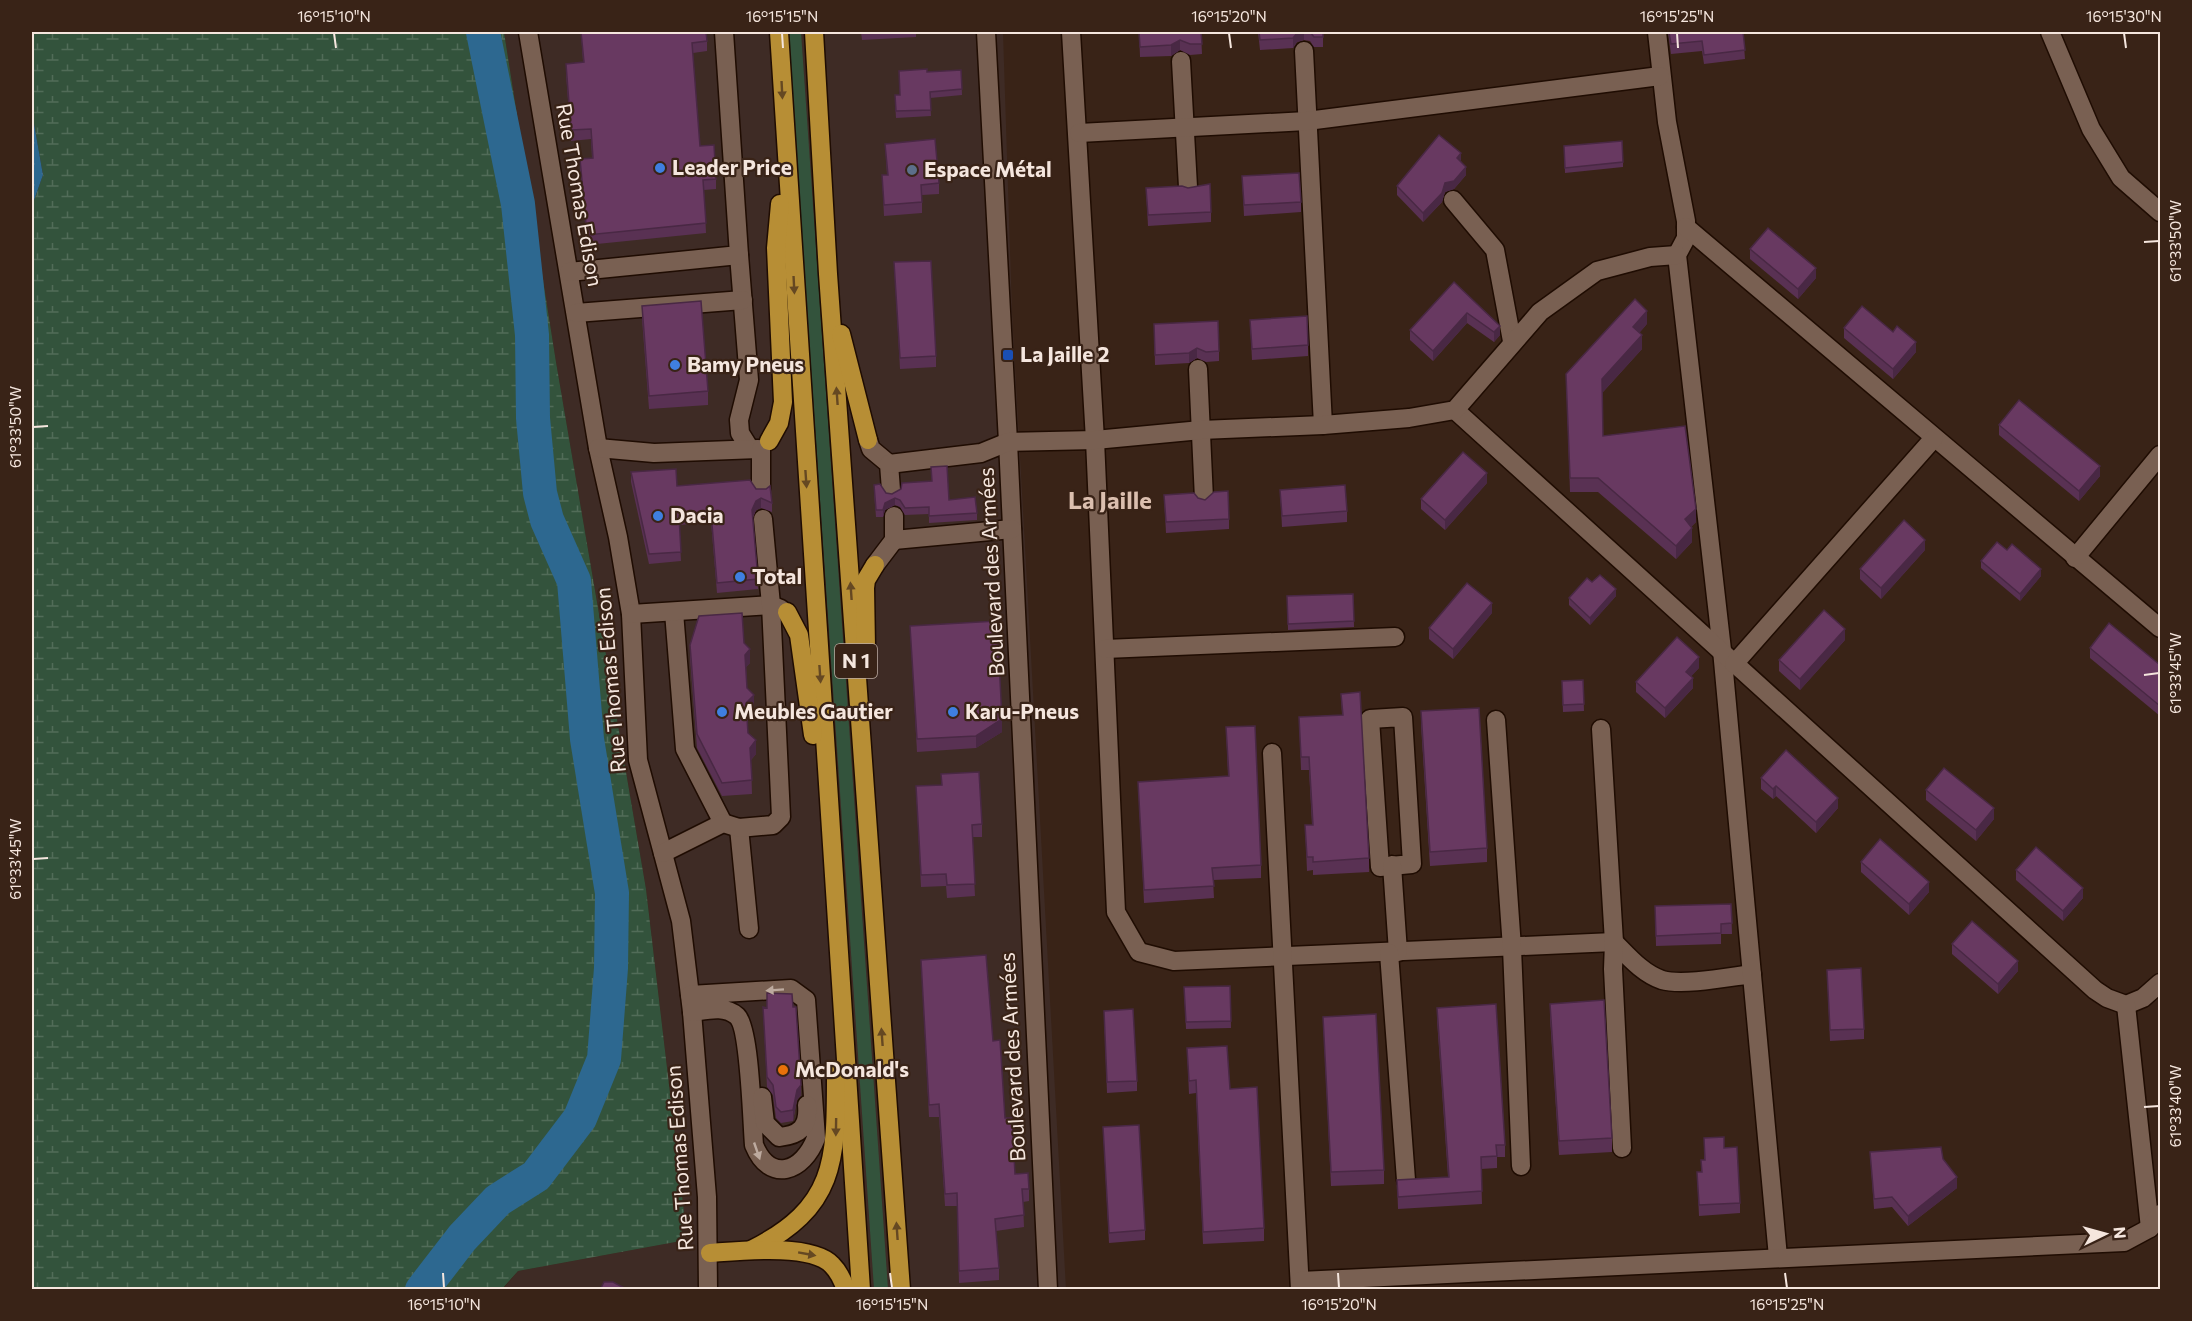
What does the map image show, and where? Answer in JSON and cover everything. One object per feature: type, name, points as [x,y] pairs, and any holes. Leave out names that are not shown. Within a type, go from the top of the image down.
[{"type":"highway","name":"N 1","points":[[779,32],[861,1290]]},
{"type":"highway","name":"N 1","points":[[814,32],[828,274],[901,1290]]},
{"type":"highway","points":[[760,446],[778,423],[783,402],[776,248],[786,145]]},
{"type":"highway","points":[[828,274],[868,440]]},
{"type":"highway","points":[[868,838],[865,588],[866,580],[875,565]]},
{"type":"highway","points":[[779,608],[799,635],[831,847]]},
{"type":"highway","points":[[751,1250],[782,1234],[806,1212],[820,1190],[833,1156],[836,1120],[836,921]]},
{"type":"highway","points":[[710,1252],[751,1250],[814,1254],[831,1264],[846,1290]]},
{"type":"street","name":"Rue Thomas Edison","points":[[528,32],[598,448],[618,537],[631,614],[638,760],[681,921],[691,1003],[710,1252],[708,1290]]},
{"type":"street","points":[[724,32],[749,380],[739,420],[740,433],[760,446]]},
{"type":"street","name":"Boulevard des Armées","points":[[986,32],[1048,1290]]},
{"type":"street","points":[[1071,32],[1079,134],[1095,440],[1116,912],[1139,952],[1174,961],[1614,942],[1637,965],[1663,980],[1704,980],[1752,974]]},
{"type":"street","points":[[1657,32],[1660,76],[1686,227],[1686,237],[1677,255],[1722,650],[1778,1257]]},
{"type":"street","points":[[2050,32],[2091,129],[2121,178],[2160,212]]},
{"type":"street","points":[[1304,51],[1323,425]]},
{"type":"street","points":[[1181,61],[1188,187]]},
{"type":"street","points":[[1079,134],[1307,121],[1660,76]]},
{"type":"street","points":[[1453,200],[1495,250],[1512,341]]},
{"type":"street","points":[[1686,227],[2160,628]]},
{"type":"street","points":[[569,272],[739,255]]},
{"type":"street","points":[[889,464],[981,453],[1008,442],[1095,440],[1201,430],[1323,425],[1409,418],[1455,410],[1512,341],[1540,312],[1597,270],[1650,256],[1677,255]]},
{"type":"street","points":[[576,313],[743,300]]},
{"type":"street","points":[[1198,369],[1204,499]]},
{"type":"street","points":[[1455,410],[2095,990],[2107,998],[2126,1005],[2144,998],[2160,982]]},
{"type":"street","points":[[1734,664],[1934,438]]},
{"type":"street","points":[[868,440],[871,449],[889,464],[891,490]]},
{"type":"street","points":[[598,448],[654,453],[760,446]]},
{"type":"street","points":[[760,446],[761,489]]},
{"type":"street","points":[[2075,558],[2160,455]]},
{"type":"street","points":[[875,565],[894,540],[894,516]]},
{"type":"street","points":[[663,853],[731,826],[773,825],[781,817],[779,608],[763,519]]},
{"type":"street","points":[[894,540],[1012,529]]},
{"type":"street","points":[[631,614],[779,608]]},
{"type":"street","points":[[674,612],[685,749],[731,826],[749,929]]},
{"type":"street","points":[[1105,649],[1395,637]]},
{"type":"street","points":[[1403,717],[1412,864],[1392,865],[1380,867],[1370,719],[1403,717]]},
{"type":"street","points":[[1496,720],[1512,948],[1521,1166]]},
{"type":"street","points":[[1600,729],[1614,942],[1612,969],[1622,1148]]},
{"type":"street","points":[[1272,753],[1300,1285],[1778,1257],[2124,1242],[2155,1221],[2126,1005]]},
{"type":"street","points":[[1392,865],[1393,952],[1406,1180]]},
{"type":"street","points":[[691,1003],[791,989],[806,1000],[816,1138],[810,1153],[802,1163],[788,1169],[771,1168],[760,1160],[754,1145],[743,1025],[737,1016],[725,1009]]},
{"type":"street","points":[[691,1003],[743,1010],[755,1023],[765,1123],[778,1137],[791,1136],[801,1131],[808,1115],[802,1036],[809,1020]]},
{"type":"shaded area","points":[[504,32],[1003,32],[1012,312],[1066,1289],[502,1290],[518,1271],[681,1241],[684,1212],[646,889],[556,362]]},
{"type":"green space","points":[[32,32],[504,32],[556,362],[646,889],[684,1212],[681,1241],[518,1271],[502,1289],[32,1289],[32,206],[43,175],[32,112]]},
{"type":"green space","points":[[788,32],[801,32],[888,1289],[874,1289]]},
{"type":"water","points":[[32,112],[43,175],[32,206]]},
{"type":"building","points":[[581,32],[706,32],[707,41],[692,43],[700,146],[714,145],[716,179],[703,180],[706,223],[587,235],[580,159],[593,158],[591,129],[571,130],[566,64],[584,62]]},
{"type":"building","points":[[1139,32],[1201,32],[1202,44],[1190,44],[1180,40],[1171,45],[1140,47]]},
{"type":"building","points":[[1259,32],[1298,32],[1293,38],[1260,40]]},
{"type":"building","points":[[1310,32],[1323,32],[1323,37],[1314,37]]},
{"type":"building","points":[[1669,32],[1743,32],[1745,50],[1704,55],[1702,41],[1671,44]]},
{"type":"building","points":[[927,69],[927,72],[961,70],[962,89],[930,92],[931,110],[896,111],[895,95],[900,95],[899,71]]},
{"type":"building","points":[[1439,135],[1461,153],[1457,158],[1466,167],[1454,181],[1445,183],[1442,193],[1423,213],[1397,186]]},
{"type":"building","name":"Espace Métal","points":[[935,139],[939,183],[921,185],[922,202],[884,205],[882,175],[888,175],[885,144]]},
{"type":"building","points":[[1622,141],[1623,162],[1565,168],[1564,146]]},
{"type":"building","points":[[1299,173],[1301,202],[1244,205],[1242,176]]},
{"type":"building","points":[[1210,184],[1211,212],[1148,215],[1146,188],[1182,186],[1188,188]]},
{"type":"building","points":[[1768,228],[1816,268],[1798,289],[1750,249]]},
{"type":"building","points":[[931,261],[936,356],[900,358],[894,262]]},
{"type":"building","points":[[1454,282],[1500,326],[1494,332],[1467,313],[1433,351],[1410,330]]},
{"type":"building","points":[[1635,299],[1647,311],[1633,327],[1642,335],[1602,379],[1603,436],[1685,426],[1696,509],[1685,519],[1692,528],[1676,546],[1598,478],[1570,478],[1566,374]]},
{"type":"building","name":"Bamy Pneus","points":[[701,301],[708,391],[649,396],[642,306]]},
{"type":"building","points":[[1862,306],[1893,332],[1897,326],[1916,342],[1893,369],[1844,328]]},
{"type":"building","points":[[1307,316],[1308,345],[1252,349],[1250,320]]},
{"type":"building","points":[[1218,321],[1219,351],[1206,352],[1197,348],[1189,353],[1155,355],[1154,324]]},
{"type":"building","points":[[2019,400],[2100,466],[2079,491],[1999,425]]},
{"type":"building","points":[[1463,452],[1487,473],[1445,520],[1421,499]]},
{"type":"building","points":[[947,466],[949,500],[975,497],[977,513],[929,516],[929,507],[905,508],[900,500],[895,498],[885,503],[883,510],[876,510],[874,485],[880,484],[886,493],[892,494],[901,489],[902,483],[932,481],[931,467]]},
{"type":"building","points":[[676,469],[677,486],[750,480],[756,489],[766,489],[770,486],[772,503],[761,498],[756,501],[752,510],[758,579],[717,583],[711,513],[679,516],[681,552],[649,554],[631,472]]},
{"type":"building","points":[[1345,485],[1347,511],[1282,516],[1280,490]]},
{"type":"building","points":[[1228,491],[1229,519],[1166,522],[1164,495],[1194,493],[1198,498],[1205,500],[1214,492]]},
{"type":"building","points":[[1904,520],[1925,540],[1881,588],[1860,569]]},
{"type":"building","points":[[1997,542],[2007,550],[2012,544],[2041,569],[2020,594],[1981,561]]},
{"type":"building","points":[[1600,575],[1616,589],[1590,618],[1569,598],[1587,578],[1592,582]]},
{"type":"building","points":[[1467,583],[1492,603],[1453,649],[1429,628]]},
{"type":"building","points":[[1353,594],[1354,621],[1288,624],[1287,596]]},
{"type":"building","points":[[1824,610],[1845,629],[1800,679],[1779,660]]},
{"type":"building","name":"Meubles Gautier","points":[[742,613],[744,643],[750,649],[745,655],[747,688],[754,695],[746,703],[748,733],[756,740],[750,748],[752,780],[722,783],[697,734],[690,645],[699,616]]},
{"type":"building","points":[[997,621],[1002,719],[976,736],[917,739],[910,626]]},
{"type":"building","points":[[2109,623],[2160,665],[2160,706],[2090,648]]},
{"type":"building","points":[[1677,637],[1699,657],[1686,672],[1693,678],[1665,708],[1636,682]]},
{"type":"building","points":[[1583,680],[1584,704],[1563,705],[1562,681]]},
{"type":"building","points":[[1360,692],[1369,858],[1313,862],[1313,857],[1307,857],[1305,825],[1313,825],[1309,757],[1301,757],[1299,717],[1343,715],[1341,694]]},
{"type":"building","points":[[1479,708],[1487,848],[1430,852],[1421,711]]},
{"type":"building","points":[[1255,726],[1261,865],[1212,868],[1214,886],[1144,890],[1138,782],[1229,776],[1226,727]]},
{"type":"building","points":[[1786,750],[1838,798],[1816,822],[1776,786],[1773,789],[1761,778]]},
{"type":"building","points":[[1944,768],[1994,808],[1976,830],[1926,790]]},
{"type":"building","points":[[979,772],[982,824],[972,825],[975,884],[947,885],[946,874],[921,875],[916,786],[942,785],[941,774]]},
{"type":"building","points":[[1880,839],[1929,882],[1909,904],[1861,862]]},
{"type":"building","points":[[2036,847],[2083,888],[2063,911],[2016,870]]},
{"type":"building","points":[[1731,904],[1732,923],[1721,924],[1721,933],[1656,936],[1655,906]]},
{"type":"building","points":[[1972,921],[2018,961],[1998,984],[1952,944]]},
{"type":"building","points":[[986,955],[993,1041],[1000,1040],[1005,1118],[1012,1118],[1015,1174],[1028,1173],[1029,1189],[1022,1189],[1024,1215],[995,1219],[999,1268],[959,1271],[957,1193],[945,1194],[939,1104],[929,1105],[921,960]]},
{"type":"building","points":[[1861,968],[1864,1029],[1830,1030],[1827,970]]},
{"type":"building","points":[[1230,986],[1231,1021],[1186,1022],[1184,987]]},
{"type":"building","name":"McDonald's","points":[[767,993],[792,994],[793,1007],[796,1007],[801,1085],[797,1090],[793,1110],[781,1112],[776,1107],[773,1085],[767,1077],[763,1007],[767,1008]]},
{"type":"building","points":[[1604,1000],[1612,1138],[1559,1141],[1550,1004]]},
{"type":"building","points":[[1496,1004],[1505,1145],[1496,1145],[1497,1156],[1481,1157],[1482,1191],[1398,1197],[1397,1180],[1449,1177],[1437,1008]]},
{"type":"building","points":[[1133,1009],[1137,1081],[1107,1082],[1104,1011]]},
{"type":"building","points":[[1376,1014],[1384,1170],[1331,1172],[1323,1017]]},
{"type":"building","points":[[1227,1046],[1230,1089],[1257,1087],[1264,1228],[1203,1232],[1196,1080],[1189,1081],[1187,1048]]},
{"type":"building","points":[[1139,1125],[1145,1230],[1109,1233],[1103,1127]]},
{"type":"building","points":[[1724,1137],[1724,1148],[1737,1147],[1740,1203],[1699,1205],[1697,1172],[1702,1172],[1701,1160],[1705,1160],[1704,1138]]},
{"type":"building","points":[[1941,1147],[1943,1159],[1957,1177],[1908,1216],[1892,1197],[1874,1199],[1870,1152]]},
{"type":"building","points":[[604,1282],[613,1282],[628,1290],[600,1290]]},
{"type":"waterway","points":[[422,1290],[462,1238],[498,1200],[536,1176],[580,1118],[604,1059],[611,968],[612,893],[587,739],[574,581],[547,520],[540,493],[533,418],[532,335],[518,204],[483,32]]},
{"type":"place","name":"Leader Price","points":[[660,168]]},
{"type":"place","name":"Espace Métal","points":[[912,170]]},
{"type":"place","name":"La Jaille 2","points":[[1008,355]]},
{"type":"place","name":"Bamy Pneus","points":[[675,365]]},
{"type":"place","name":"Dacia","points":[[658,516]]},
{"type":"place","name":"Total","points":[[740,577]]},
{"type":"place","name":"Meubles Gautier","points":[[722,712]]},
{"type":"place","name":"Karu-Pneus","points":[[953,712]]},
{"type":"place","name":"McDonald's","points":[[783,1070]]},
{"type":"district","name":"La Jaille","points":[[1110,501]]}]
